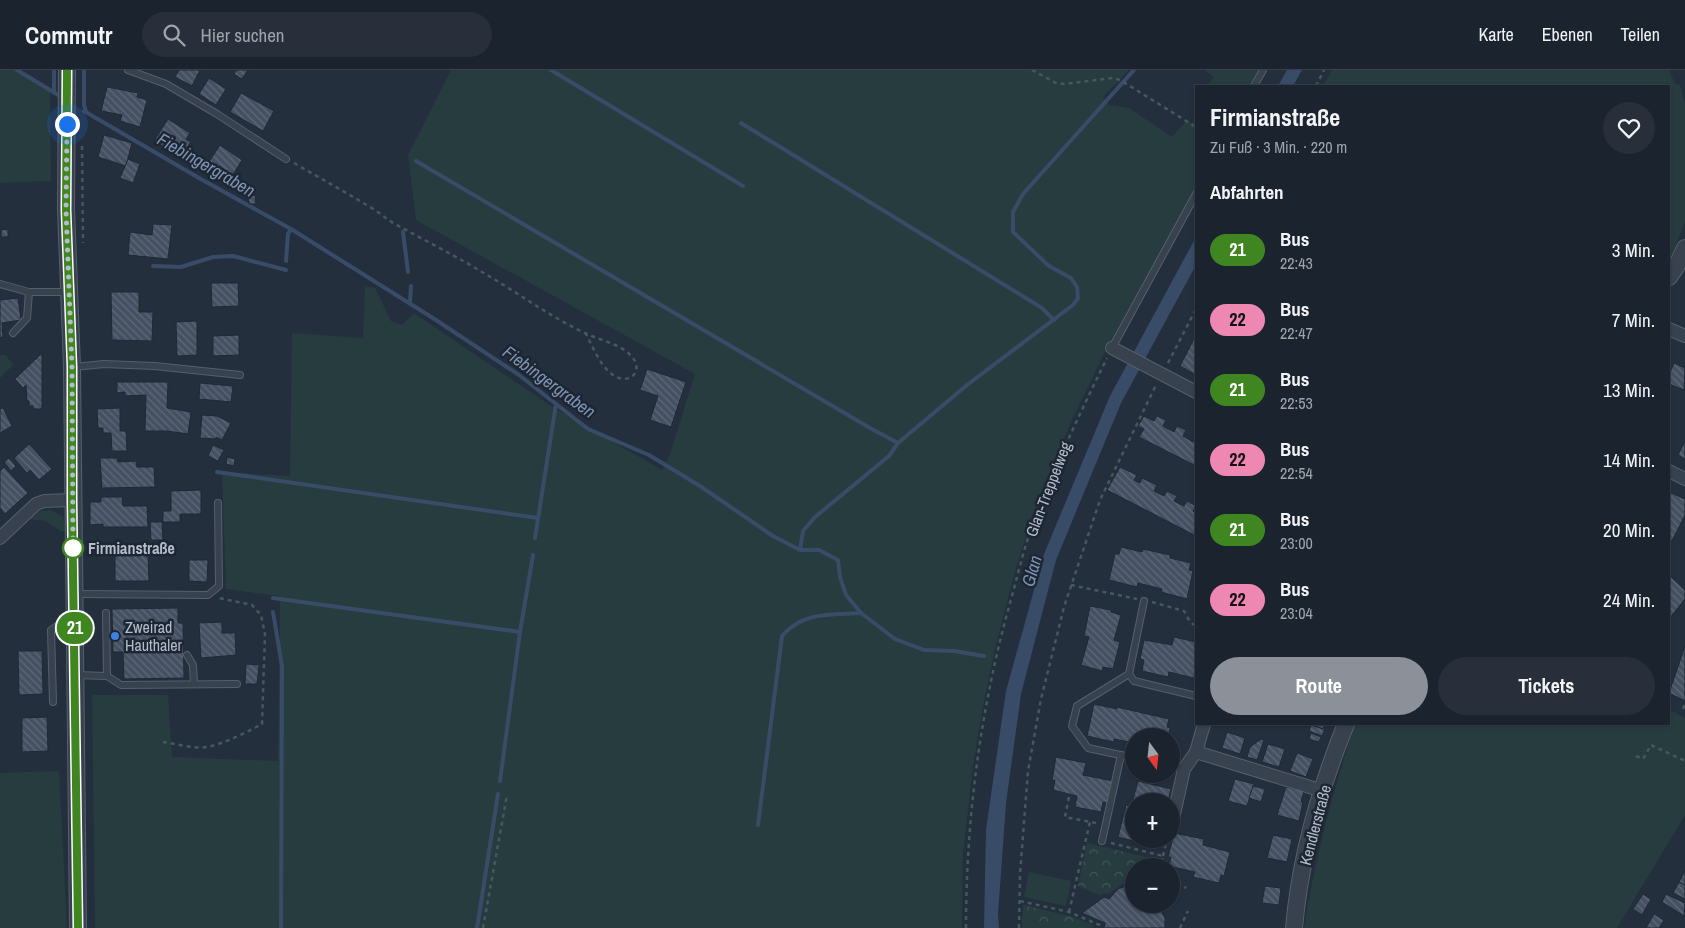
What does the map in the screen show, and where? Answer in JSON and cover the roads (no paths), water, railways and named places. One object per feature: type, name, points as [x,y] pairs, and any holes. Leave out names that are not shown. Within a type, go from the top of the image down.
[{"type":"street","points":[[67,70],[66,210],[72,367],[78,928]]},
{"type":"street","points":[[1670,276],[1685,248]]},
{"type":"street","points":[[1670,329],[1685,336]]},
{"type":"street","points":[[1114,349],[1195,392]]},
{"type":"street","points":[[1670,472],[1685,479]]},
{"type":"street","points":[[0,538],[36,504],[44,501],[72,500]]},
{"type":"street","points":[[1179,793],[1184,769],[1196,752],[1204,725]]},
{"type":"street","name":"Kendlerstraße","points":[[1294,928],[1300,885],[1323,791],[1346,725]]},
{"type":"street","points":[[1196,752],[1323,791]]},
{"type":"lane","points":[[128,70],[166,84],[286,159]]},
{"type":"lane","points":[[1255,85],[1263,70]]},
{"type":"lane","points":[[1114,349],[1195,196]]},
{"type":"lane","points":[[0,284],[29,292],[68,292]]},
{"type":"lane","points":[[13,333],[27,318],[29,292]]},
{"type":"lane","points":[[72,367],[104,364],[156,366],[240,375]]},
{"type":"lane","points":[[74,594],[208,595],[219,586],[218,502]]},
{"type":"lane","points":[[1125,756],[1088,748],[1072,726],[1077,706],[1129,674],[1144,601]]},
{"type":"lane","points":[[106,613],[107,676]]},
{"type":"lane","points":[[52,702],[51,630],[60,624],[75,624]]},
{"type":"lane","points":[[187,655],[193,665],[194,684]]},
{"type":"lane","points":[[1129,674],[1134,681],[1195,696]]},
{"type":"lane","points":[[75,675],[107,676],[121,685],[237,684]]},
{"type":"lane","points":[[1102,841],[1121,755]]},
{"type":"lane","points":[[1180,768],[1184,769]]},
{"type":"water","points":[[1287,70],[1302,70],[1294,85],[1279,85]]},
{"type":"water","points":[[1195,239],[1195,267],[1121,403],[1056,560],[1021,694],[1006,803],[998,914],[999,928],[984,928],[986,830],[1006,691],[1044,554],[1110,396]]},
{"type":"waterway","name":"Fiebingergraben","points":[[17,70],[60,96]]},
{"type":"waterway","points":[[54,70],[54,93]]},
{"type":"waterway","points":[[551,70],[743,186]]},
{"type":"waterway","points":[[800,550],[803,531],[815,517],[889,456],[898,443],[967,385],[1073,305],[1078,298],[1077,287],[1071,278],[1049,266],[1013,232],[1013,212],[1023,194],[1134,70]]},
{"type":"waterway","points":[[84,71],[84,105],[86,112]]},
{"type":"waterway","name":"Fiebingergraben","points":[[84,111],[291,229],[436,320],[519,375],[588,429],[649,455],[700,486],[773,536],[800,550],[819,550],[838,560],[840,577],[846,595],[861,613],[895,639],[924,650],[954,651],[984,656]]},
{"type":"waterway","points":[[741,123],[1042,308],[1054,320]]},
{"type":"waterway","points":[[416,161],[898,443]]},
{"type":"waterway","points":[[286,261],[288,234],[291,229]]},
{"type":"waterway","points":[[403,232],[408,272]]},
{"type":"waterway","points":[[153,266],[181,267],[213,257],[233,256],[286,270]]},
{"type":"waterway","points":[[410,303],[411,286]]},
{"type":"waterway","points":[[535,538],[556,404]]},
{"type":"waterway","points":[[217,472],[538,518]]},
{"type":"waterway","points":[[500,781],[520,632],[533,555]]},
{"type":"waterway","points":[[273,598],[520,632]]},
{"type":"waterway","points":[[273,612],[282,666],[281,928]]},
{"type":"waterway","points":[[758,825],[782,636],[790,628],[808,618],[861,613]]},
{"type":"waterway","points":[[477,928],[498,794]]},
{"type":"place","name":"Firmianstraße","points":[[73,548]]},
{"type":"place","name":"Zweirad Hauthaler","points":[[115,636]]},
{"type":"water label","name":"Glan","points":[[1032,571]]}]
